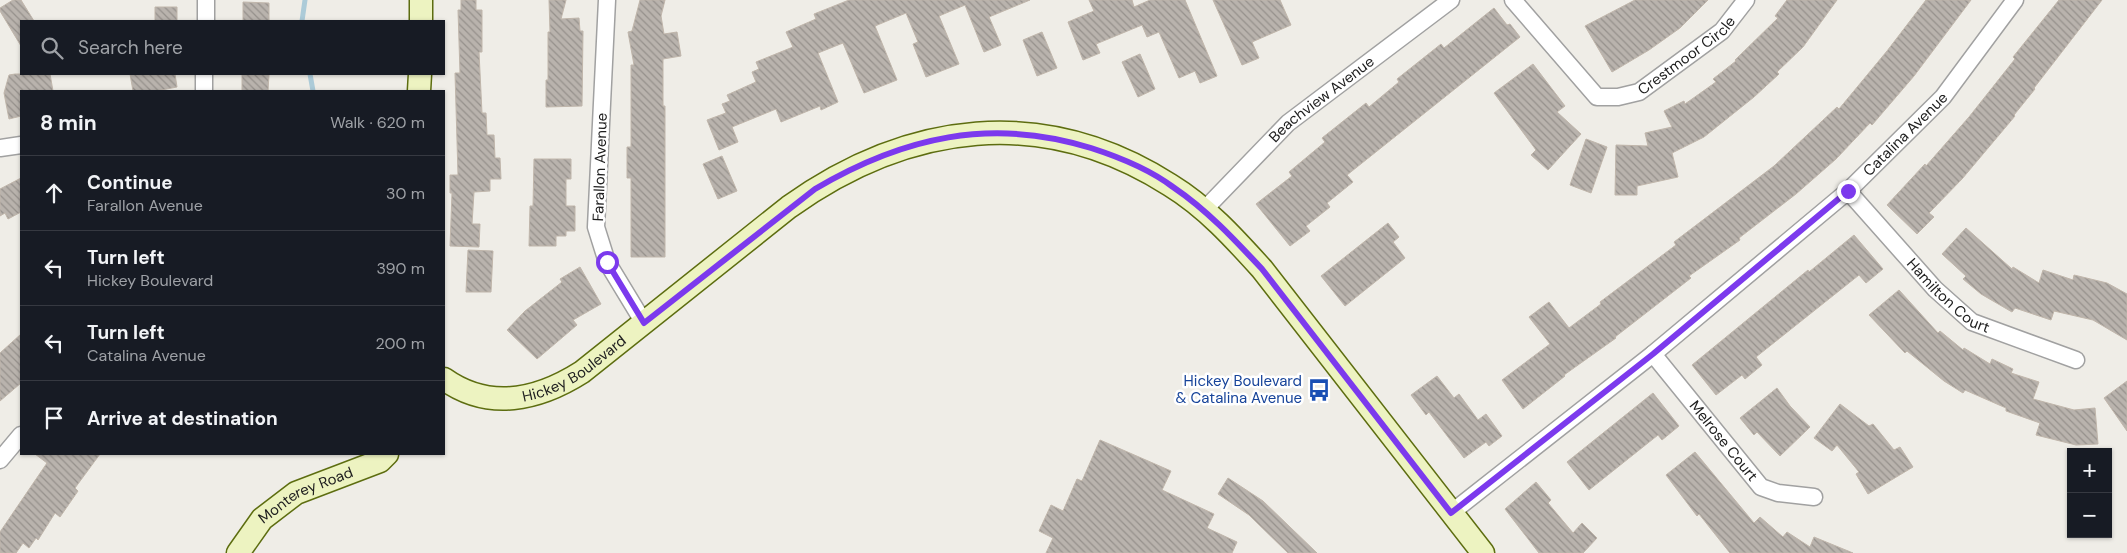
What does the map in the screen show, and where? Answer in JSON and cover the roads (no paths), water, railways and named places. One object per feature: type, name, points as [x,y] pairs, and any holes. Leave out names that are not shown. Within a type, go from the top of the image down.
[{"type":"main road","points":[[421,20],[422,0]]},
{"type":"main road","points":[[419,90],[420,75]]},
{"type":"main road","name":"Hickey Boulevard","points":[[445,380],[455,387],[473,394],[495,399],[539,394],[562,385],[582,372],[815,189],[845,171],[904,147],[938,138],[971,134],[1037,135],[1068,141],[1103,152],[1137,166],[1172,185],[1204,210],[1235,239],[1262,269],[1483,553]]},
{"type":"main road","name":"Monterey Road","points":[[238,553],[262,519],[296,493],[380,460],[386,455]]},
{"type":"street","points":[[206,0],[206,20]]},
{"type":"street","name":"Farallon Avenue","points":[[607,0],[596,227],[607,262],[644,323]]},
{"type":"street","name":"Beachview Avenue","points":[[1204,210],[1288,123],[1451,0]]},
{"type":"street","name":"Crestmoor Circle","points":[[1513,0],[1597,96],[1618,98],[1639,92],[1722,31],[1746,0]]},
{"type":"street","name":"Catalina Avenue","points":[[1451,513],[1653,354],[1848,191],[1943,97],[2015,0]]},
{"type":"street","points":[[204,75],[204,90]]},
{"type":"street","points":[[0,148],[20,145]]},
{"type":"street","name":"Hamilton Court","points":[[1848,191],[1934,289],[1972,322],[2076,360]]},
{"type":"street","name":"Melrose Court","points":[[1653,354],[1761,487],[1778,493],[1814,497]]},
{"type":"street","points":[[0,460],[20,437]]},
{"type":"waterway","points":[[302,20],[305,0]]},
{"type":"waterway","points":[[310,75],[313,90]]},
{"type":"place","name":"Hickey Boulevard & Catalina Avenue","points":[[1319,390]]}]
